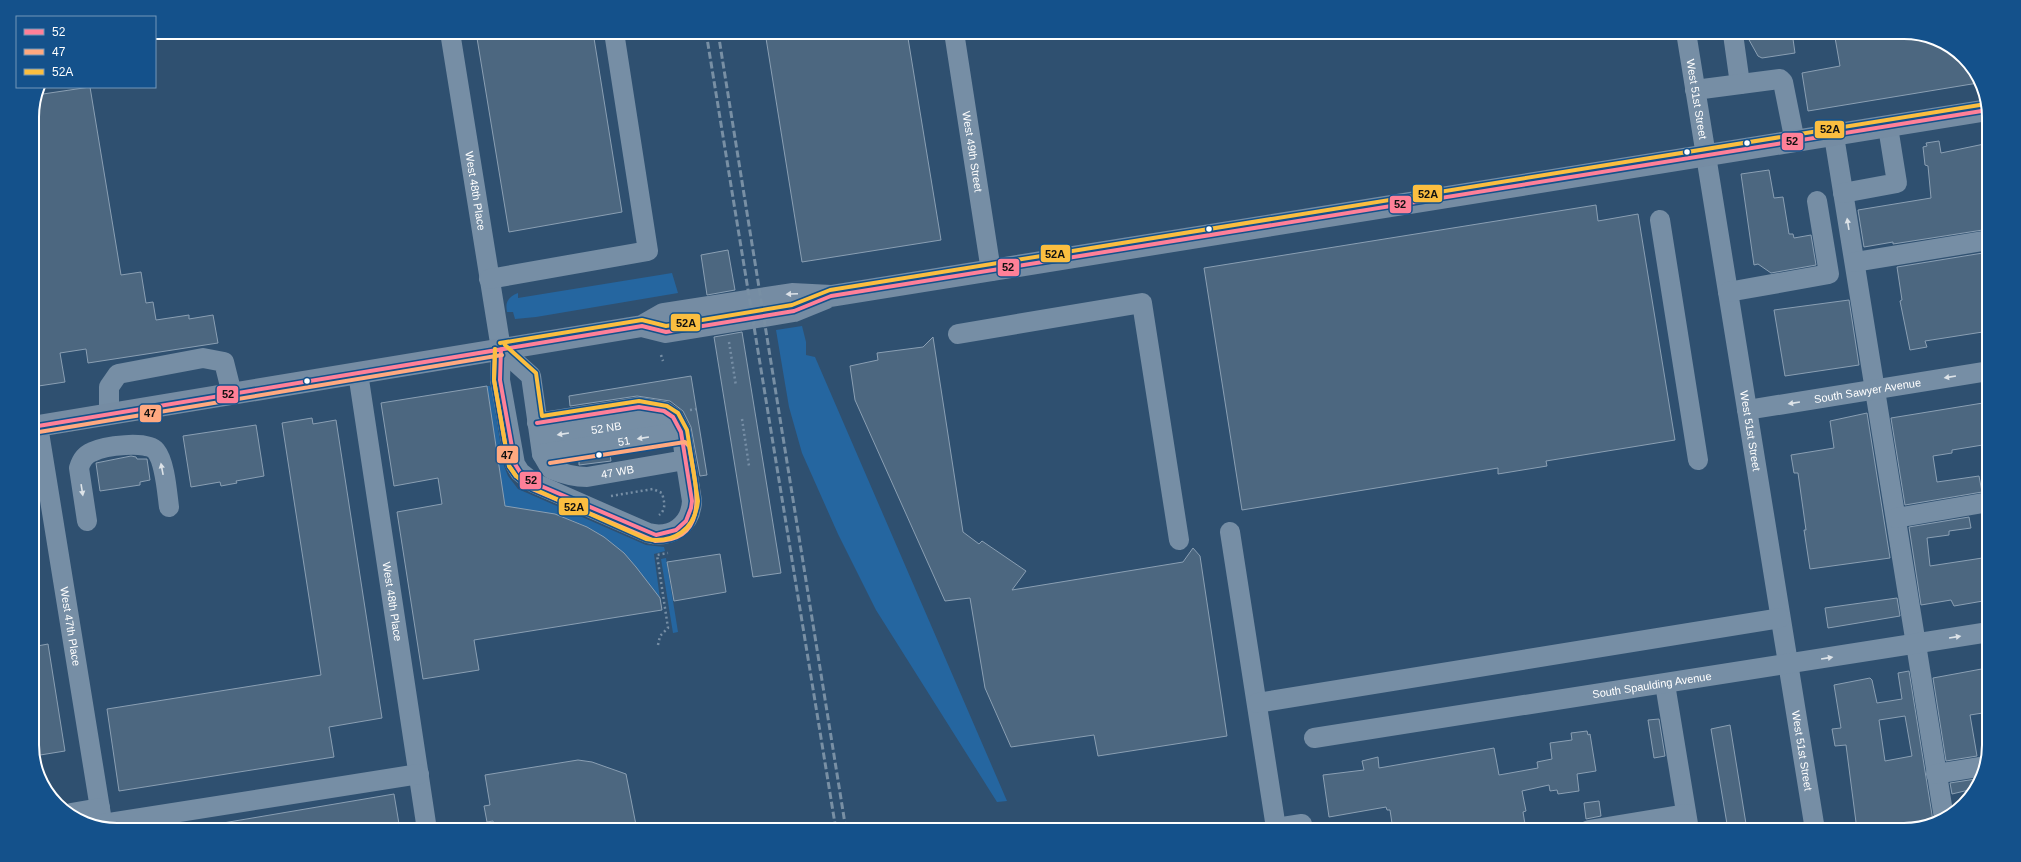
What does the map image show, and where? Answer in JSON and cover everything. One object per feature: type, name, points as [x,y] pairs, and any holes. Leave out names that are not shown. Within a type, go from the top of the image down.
[{"type":"main road","points":[[39,425],[642,326],[663,314],[792,294],[831,296],[1982,111]]},
{"type":"street","name":"West 48th Place","points":[[451,39],[489,279],[502,349],[500,380],[515,464],[520,472],[534,483],[648,533],[664,535],[672,533],[678,529],[691,510],[692,501],[682,433]]},
{"type":"street","points":[[489,279],[648,251],[615,39]]},
{"type":"street","name":"West 49th Street","points":[[955,39],[991,271]]},
{"type":"street","name":"West 51st Street","points":[[1687,39],[1814,823]]},
{"type":"street","points":[[1734,39],[1740,84]]},
{"type":"street","points":[[1695,90],[1780,79],[1782,80],[1795,142]]},
{"type":"street","points":[[1843,193],[1897,183],[1888,127]]},
{"type":"street","points":[[1834,136],[1943,812]]},
{"type":"street","points":[[1728,292],[1829,274],[1817,201]]},
{"type":"street","points":[[1660,220],[1698,460]]},
{"type":"street","points":[[1854,262],[1982,241]]},
{"type":"street","points":[[958,334],[1142,303],[1180,540]]},
{"type":"street","points":[[502,349],[531,376],[542,446]]},
{"type":"street","points":[[109,414],[109,387],[118,374],[203,358],[224,362],[232,394]]},
{"type":"street","name":"South Sawyer Avenue","points":[[1747,410],[1982,372]]},
{"type":"street","name":"West 48th Place","points":[[358,373],[426,823]]},
{"type":"street","name":"47 WB","points":[[542,446],[576,477],[587,477],[682,433]]},
{"type":"street","name":"52 NB","points":[[542,446],[682,433]]},
{"type":"street","points":[[87,521],[79,468],[85,457],[91,452],[100,450],[145,444],[155,450],[162,463],[169,507]]},
{"type":"street","name":"West 47th Place","points":[[39,450],[102,820]]},
{"type":"street","points":[[1896,518],[1982,503]]},
{"type":"street","points":[[1230,532],[1275,823]]},
{"type":"street","points":[[1257,703],[1780,618]]},
{"type":"street","name":"South Spaulding Avenue","points":[[1314,738],[1788,665],[1982,633]]},
{"type":"street","points":[[1665,684],[1687,822],[1675,823]]},
{"type":"street","points":[[1936,774],[1979,767]]},
{"type":"street","points":[[86,816],[102,820],[419,774]]},
{"type":"path","points":[[729,342],[736,386]]},
{"type":"path","points":[[661,355],[662,361]]},
{"type":"path","points":[[682,433],[696,409]]},
{"type":"path","points":[[742,419],[749,466]]},
{"type":"path","points":[[658,645],[660,636],[668,628],[657,556],[671,552]]},
{"type":"shaded area","points":[[672,273],[678,293],[536,317],[515,319],[513,312],[507,312],[506,305],[508,300],[518,293],[518,298]]},
{"type":"shaded area","points":[[802,326],[806,342],[806,355],[815,357],[1007,801],[997,802],[876,610],[838,534],[802,453],[789,407],[776,330]]},
{"type":"shaded area","points":[[487,386],[490,386],[492,391],[504,466],[508,476],[518,489],[646,545],[664,547],[665,551],[654,554],[660,599],[628,558],[612,543],[595,532],[577,522],[556,516],[505,507]]},
{"type":"shaded area","points":[[666,558],[678,632],[673,633],[661,559]]},
{"type":"building","points":[[477,39],[594,39],[622,212],[509,232]]},
{"type":"building","points":[[766,39],[908,39],[941,240],[802,262]]},
{"type":"building","points":[[1749,39],[1793,39],[1795,53],[1762,58],[1758,56]]},
{"type":"building","points":[[1835,39],[1909,39],[1929,43],[1951,55],[1966,70],[1974,84],[1808,111],[1802,73],[1840,66]]},
{"type":"building","points":[[90,88],[121,275],[141,272],[146,303],[153,302],[156,320],[189,315],[189,319],[213,315],[218,343],[88,363],[86,349],[60,353],[65,382],[39,386],[39,112],[43,94]]},
{"type":"building","points":[[1939,141],[1941,153],[1982,144],[1982,230],[1864,247],[1858,210],[1931,198],[1928,166],[1925,165],[1923,147],[1927,146],[1926,143]]},
{"type":"building","points":[[1769,170],[1774,198],[1783,197],[1789,234],[1793,234],[1794,238],[1811,235],[1816,265],[1771,273],[1758,264],[1754,265],[1741,174]]},
{"type":"building","points":[[1596,205],[1598,221],[1638,214],[1675,440],[1546,461],[1547,466],[1498,474],[1498,468],[1242,510],[1204,268]]},
{"type":"building","points":[[728,250],[735,290],[707,295],[701,255]]},
{"type":"building","points":[[1982,253],[1982,332],[1925,341],[1927,347],[1910,350],[1900,301],[1902,300],[1897,267]]},
{"type":"building","points":[[1849,300],[1859,365],[1785,376],[1774,310]]},
{"type":"building","points":[[742,332],[781,573],[753,577],[714,337]]},
{"type":"building","points":[[933,337],[963,532],[979,544],[982,541],[1026,571],[1012,590],[1183,562],[1193,548],[1200,556],[1227,736],[1098,756],[1094,735],[1011,747],[985,688],[970,598],[945,601],[855,400],[850,366],[878,360],[877,353],[923,347]]},
{"type":"building","points":[[691,376],[707,475],[700,476],[691,427],[683,411],[670,401],[637,396],[570,406],[569,396]]},
{"type":"building","points":[[487,386],[505,506],[555,514],[587,527],[604,537],[624,553],[636,567],[660,598],[662,610],[474,640],[479,670],[423,679],[397,512],[442,504],[438,478],[394,486],[381,403]]},
{"type":"building","points":[[1982,403],[1982,445],[1952,450],[1952,453],[1933,456],[1937,482],[1979,476],[1982,492],[1905,505],[1891,418]]},
{"type":"building","points":[[1867,413],[1890,558],[1810,569],[1798,473],[1794,473],[1791,455],[1834,448],[1830,421]]},
{"type":"building","points":[[312,418],[313,424],[336,420],[382,718],[329,727],[334,757],[119,791],[107,709],[321,675],[282,423]]},
{"type":"building","points":[[256,425],[264,476],[236,481],[237,483],[221,486],[220,482],[191,487],[183,436]]},
{"type":"building","points":[[610,455],[611,461],[579,465],[579,460]]},
{"type":"building","points":[[131,456],[136,457],[137,459],[147,459],[150,480],[140,482],[140,485],[100,491],[96,463]]},
{"type":"building","points":[[1969,517],[1971,528],[1949,531],[1949,535],[1927,538],[1930,566],[1982,558],[1982,601],[1954,606],[1951,600],[1921,605],[1909,527]]},
{"type":"building","points":[[720,554],[726,592],[674,601],[667,562]]},
{"type":"building","points":[[1897,598],[1900,616],[1828,628],[1825,608]]},
{"type":"building","points":[[48,644],[65,751],[40,755],[39,750],[39,646]]},
{"type":"building","points":[[1982,669],[1982,713],[1970,715],[1977,756],[1946,761],[1933,678]]},
{"type":"building","points":[[1909,671],[1932,817],[1909,823],[1856,823],[1846,745],[1835,746],[1832,729],[1841,728],[1834,685],[1870,678],[1872,680],[1877,703],[1902,699],[1898,673]],"holes":[[[1905,716],[1912,756],[1885,761],[1879,720]]]},
{"type":"building","points":[[1659,719],[1665,756],[1654,758],[1648,720]]},
{"type":"building","points":[[1730,725],[1746,823],[1727,823],[1711,729]]},
{"type":"building","points":[[1587,731],[1588,735],[1590,734],[1596,771],[1577,774],[1579,791],[1558,794],[1557,790],[1550,791],[1549,785],[1522,791],[1526,811],[1523,812],[1525,823],[1392,823],[1390,810],[1387,810],[1386,807],[1329,817],[1323,775],[1364,770],[1362,761],[1378,757],[1379,768],[1494,748],[1499,775],[1538,768],[1537,762],[1552,759],[1550,743],[1572,740],[1571,733]]},
{"type":"building","points":[[578,760],[592,762],[626,774],[636,823],[487,822],[484,806],[490,805],[485,775]]},
{"type":"building","points":[[1974,779],[1967,790],[1952,794],[1950,783]]},
{"type":"building","points":[[394,794],[399,823],[223,823]]},
{"type":"building","points":[[1599,801],[1601,816],[1586,819],[1584,803]]},
{"type":"railway","points":[[707,39],[835,823]]},
{"type":"railway","points":[[719,39],[845,823]]},
{"type":"transit line","name":"52A","points":[[500,343],[642,320],[666,326],[792,305],[830,290],[1981,105]]},
{"type":"transit line","name":"52","points":[[39,426],[642,326],[666,332],[794,311],[831,296],[1982,111]]},
{"type":"transit line","name":"52A","points":[[495,349],[494,380],[509,466],[516,476],[532,488],[646,539],[656,540],[674,537],[688,527],[693,519],[698,501],[687,430],[678,413],[667,406],[639,401],[542,416],[536,373],[505,345]]},
{"type":"transit line","name":"47","points":[[495,349],[494,380],[509,466],[516,476],[532,489],[655,541],[673,538],[686,531],[693,521],[696,507],[696,492],[689,446],[685,442],[550,463]]},
{"type":"transit line","name":"52","points":[[501,349],[500,380],[515,464],[520,472],[534,483],[656,535],[676,530],[686,521],[692,501],[681,432],[673,417],[664,411],[639,407],[537,423]]},
{"type":"transit line","name":"47","points":[[39,432],[502,355]]}]
